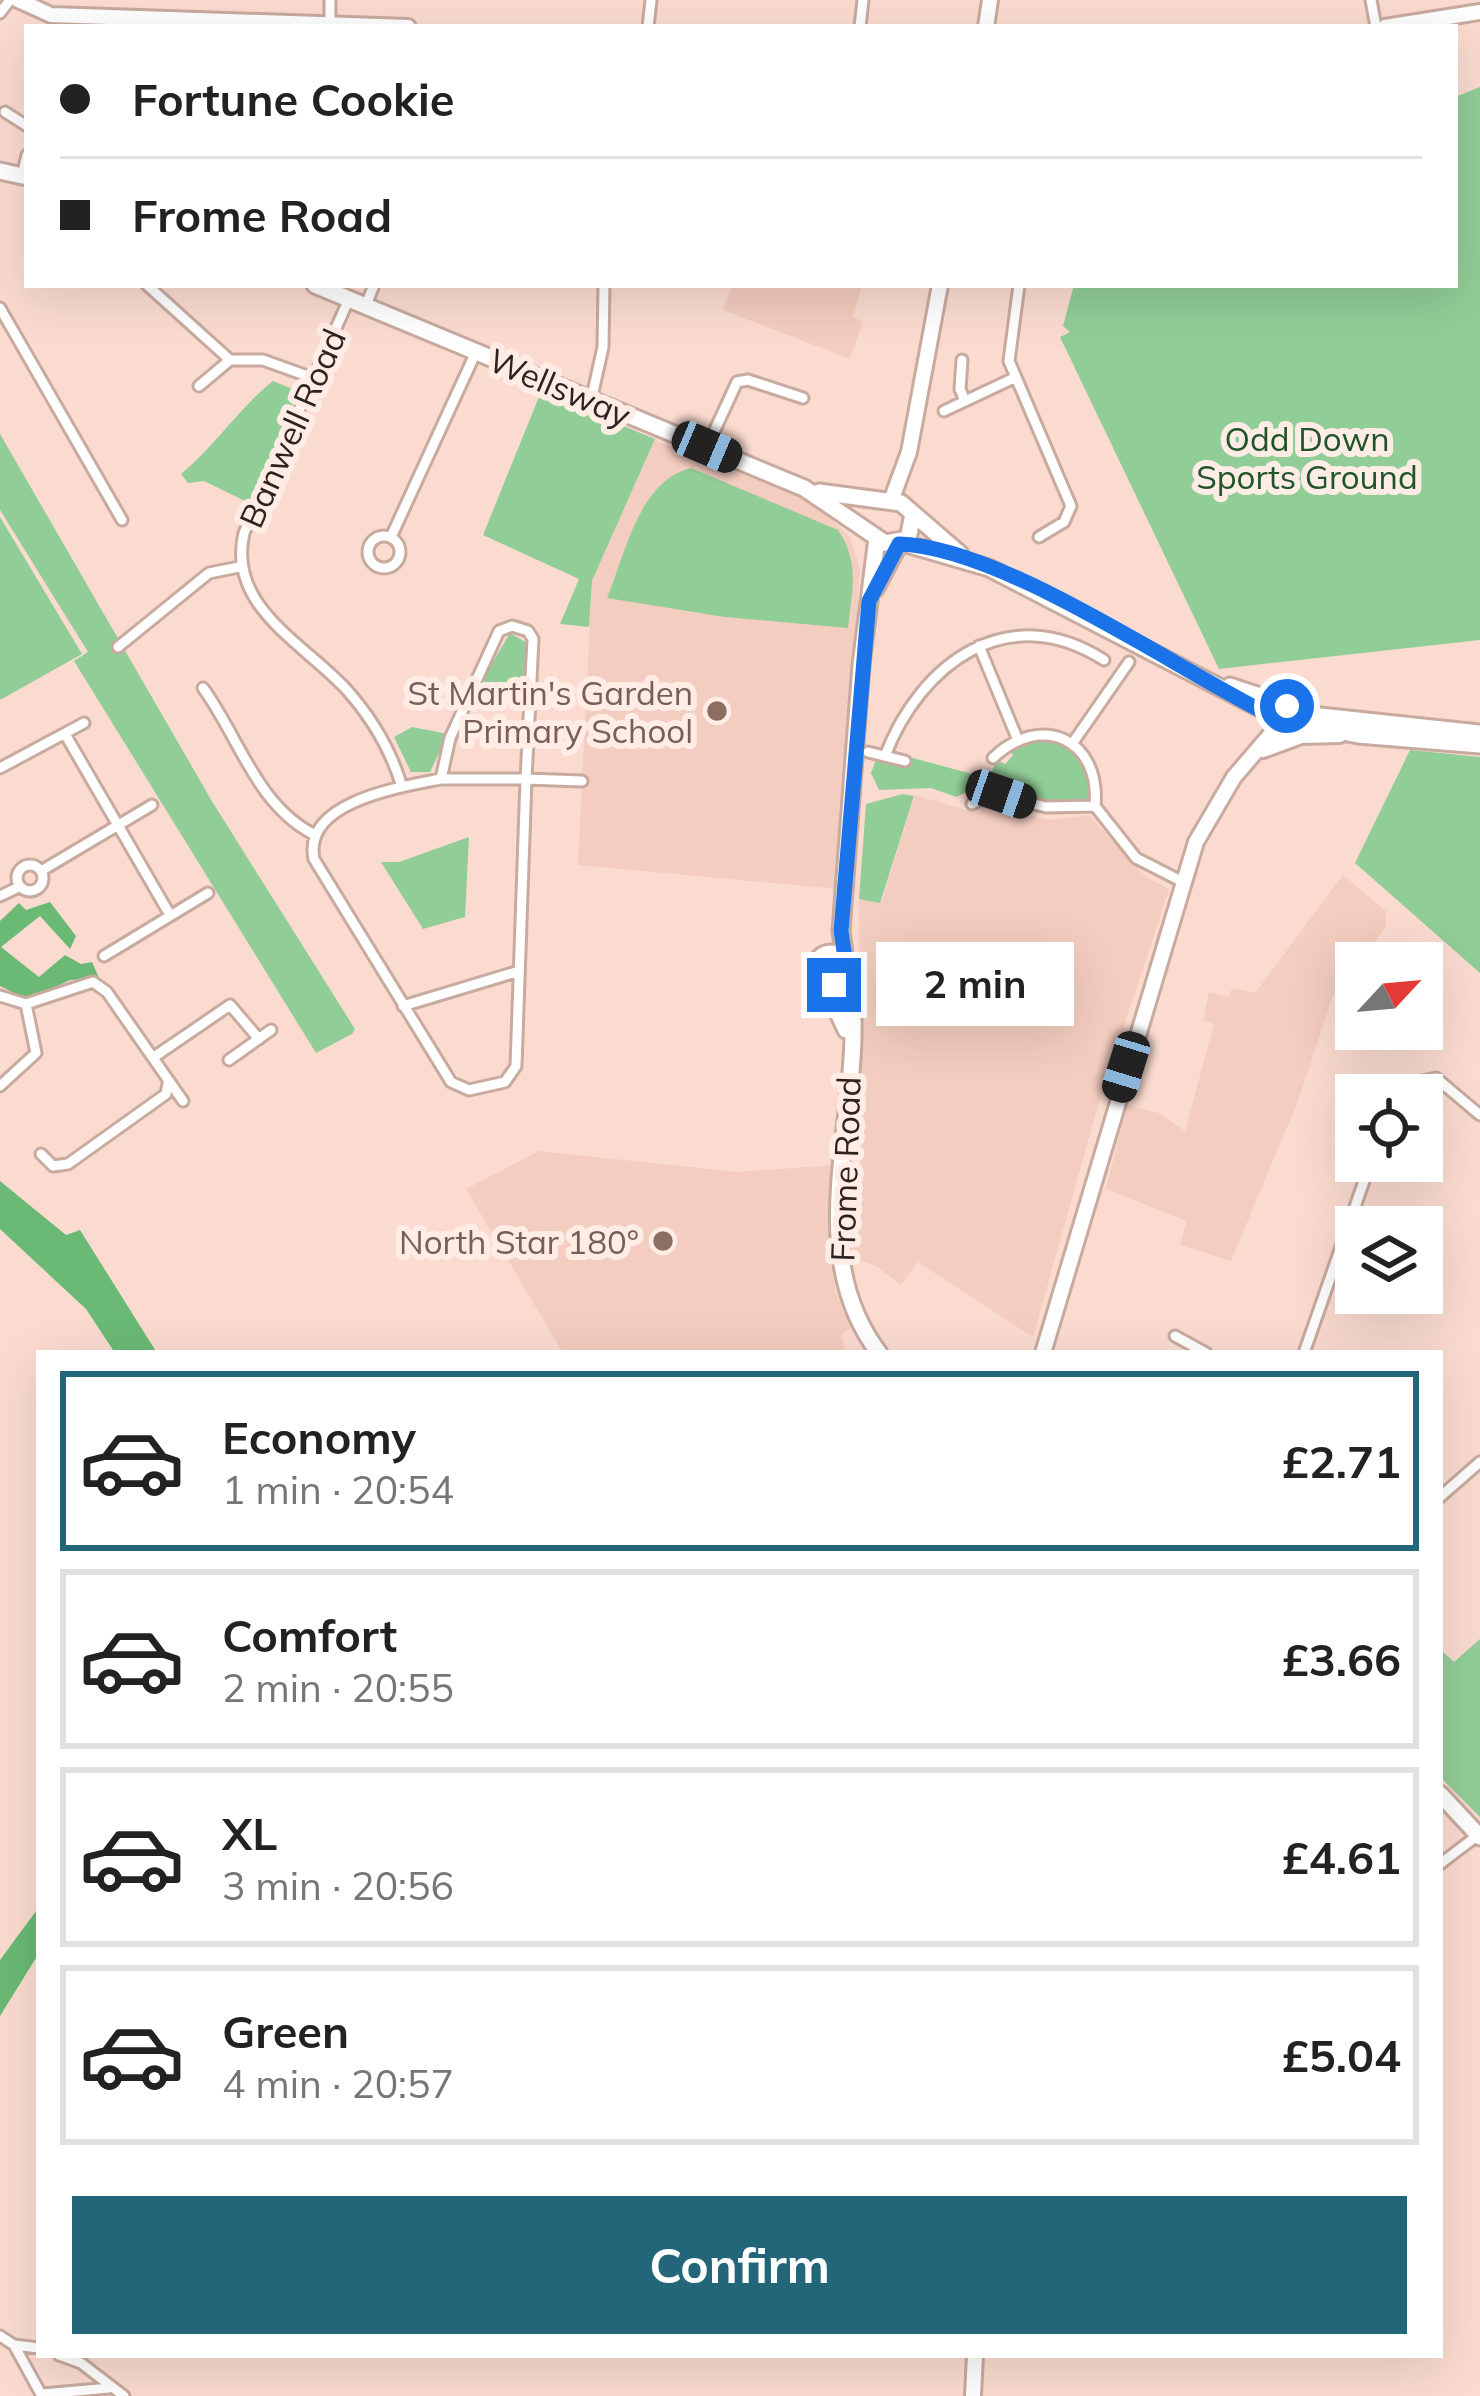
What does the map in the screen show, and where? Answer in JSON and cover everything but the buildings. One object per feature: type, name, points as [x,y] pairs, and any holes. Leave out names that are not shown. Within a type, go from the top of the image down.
[{"type":"main road","points":[[14,0],[52,15],[350,24]]},
{"type":"main road","points":[[1401,24],[1480,12]]},
{"type":"main road","points":[[0,172],[24,177]]},
{"type":"main road","name":"Wellsway","points":[[323,288],[805,488],[875,535],[962,556],[1285,713],[1358,735],[1480,745]]},
{"type":"main road","points":[[901,543],[912,533],[909,452],[939,288]]},
{"type":"main road","points":[[875,535],[872,518],[887,502],[909,452]]},
{"type":"main road","name":"Wellsway","points":[[805,488],[887,502],[911,511],[962,556]]},
{"type":"main road","name":"Frome Road","points":[[875,535],[848,896],[840,938],[852,1007],[838,1252],[850,1304],[877,1350]]},
{"type":"main road","name":"Frome Road","points":[[869,601],[901,543]]},
{"type":"main road","points":[[1044,1350],[1181,881],[1213,808],[1285,713]]},
{"type":"main road","name":"Wellsway","points":[[1285,713],[1480,733]]},
{"type":"main road","points":[[1255,753],[1301,736],[1358,735]]},
{"type":"main road","name":"Frome Road","points":[[848,896],[814,968],[842,1012],[848,1048]]},
{"type":"main road","points":[[823,955],[832,953],[846,964],[839,983],[825,985]]},
{"type":"main road","points":[[1443,1796],[1479,1836]]},
{"type":"main road","points":[[973,2396],[975,2358]]},
{"type":"street","points":[[0,13],[14,0]]},
{"type":"street","points":[[330,0],[330,23]]},
{"type":"street","points":[[5,112],[24,124]]},
{"type":"street","points":[[150,288],[230,360]]},
{"type":"street","name":"Banwell Road","points":[[371,288],[358,302],[314,378],[244,533],[239,567],[253,599],[374,723],[402,787]]},
{"type":"street","points":[[591,401],[603,347],[604,288]]},
{"type":"street","points":[[1018,288],[1008,349],[1014,378],[1071,506],[1064,522],[1039,537]]},
{"type":"street","points":[[0,308],[122,520]]},
{"type":"street","points":[[391,537],[476,352]]},
{"type":"street","points":[[200,386],[230,360],[263,359],[314,378]]},
{"type":"street","points":[[962,360],[960,389],[965,401]]},
{"type":"street","points":[[944,411],[1014,378]]},
{"type":"street","points":[[707,447],[737,382],[748,380],[802,398]]},
{"type":"street","points":[[118,647],[209,573],[239,567]]},
{"type":"street","points":[[313,834],[314,860],[456,1087],[469,1090],[505,1082],[516,1066],[516,972],[531,702],[532,639],[522,627],[499,631],[450,738],[441,778]]},
{"type":"street","points":[[885,756],[922,685],[949,662],[979,646],[1049,638],[1104,659]]},
{"type":"street","points":[[979,646],[1017,738]]},
{"type":"street","points":[[1072,744],[1129,662]]},
{"type":"street","points":[[203,688],[274,802],[292,823],[313,834]]},
{"type":"street","points":[[470,692],[531,702]]},
{"type":"street","points":[[0,768],[84,723]]},
{"type":"street","points":[[65,734],[170,915]]},
{"type":"street","points":[[992,758],[1017,738],[1042,734],[1072,744],[1091,767],[1095,806],[1136,858],[1181,881]]},
{"type":"street","points":[[868,752],[905,761]]},
{"type":"street","points":[[313,834],[364,799],[441,778],[582,781]]},
{"type":"street","points":[[972,804],[993,793],[1046,807],[1095,806]]},
{"type":"street","points":[[41,871],[152,806]]},
{"type":"street","points":[[20,887],[22,867],[41,871]]},
{"type":"street","points":[[0,896],[20,887],[38,890],[41,871]]},
{"type":"street","points":[[104,956],[208,893]]},
{"type":"street","points":[[403,1006],[516,972]]},
{"type":"street","points":[[0,996],[26,1004],[93,982],[107,992],[183,1101]]},
{"type":"street","points":[[0,1086],[36,1053],[26,1004]]},
{"type":"street","points":[[154,1057],[230,1005],[259,1039]]},
{"type":"street","points":[[230,1060],[272,1030]]},
{"type":"street","points":[[41,1154],[53,1166],[68,1163],[166,1094],[166,1078]]},
{"type":"street","points":[[1443,1084],[1480,1115]]},
{"type":"street","points":[[1305,1350],[1364,1182]]},
{"type":"street","points":[[1175,1336],[1201,1350]]},
{"type":"street","points":[[1443,1497],[1480,1462]]},
{"type":"street","points":[[1443,1862],[1479,1836]]},
{"type":"street","points":[[0,2336],[14,2345],[36,2348]]},
{"type":"street","points":[[14,2345],[42,2395],[110,2388]]},
{"type":"street","points":[[83,2359],[124,2396]]},
{"type":"shaded area","points":[[731,288],[861,288],[853,317],[863,322],[850,359],[723,310]]},
{"type":"shaded area","name":"St Martin's Garden Primary School","points":[[655,440],[810,500],[850,537],[860,570],[837,889],[578,865],[592,582]]},
{"type":"shaded area","points":[[915,795],[973,812],[977,803],[1048,820],[1089,815],[1146,877],[1169,889],[1097,1109],[1033,1337],[918,1262],[901,1285],[876,1266],[852,1257],[861,1145],[859,899],[881,903]]},
{"type":"shaded area","points":[[1343,875],[1386,911],[1386,927],[1374,942],[1335,942],[1335,993],[1298,1101],[1231,1261],[1180,1245],[1187,1221],[1106,1189],[1127,1105],[1159,1113],[1185,1131],[1214,1024],[1203,1020],[1209,992],[1229,997],[1232,988],[1255,993]]},
{"type":"shaded area","name":"North Star 180°","points":[[539,1151],[737,1172],[836,1165],[830,1256],[836,1293],[851,1328],[841,1334],[845,1350],[561,1350],[466,1189]]},
{"type":"green space","name":"Odd Down Sports Ground","points":[[1480,87],[1480,640],[1219,669],[1060,337],[1070,332],[1063,326],[1073,288],[1458,288],[1458,96]]},
{"type":"green space","points":[[273,381],[298,391],[251,504],[204,481],[188,483],[181,474]]},
{"type":"green space","points":[[541,392],[655,439],[592,581],[589,627],[560,624],[579,579],[483,535]]},
{"type":"green space","points":[[0,434],[213,803],[355,1029],[352,1034],[316,1053],[74,661],[88,652],[0,510]]},
{"type":"green space","points":[[691,468],[838,530],[852,565],[848,628],[725,617],[607,598],[647,503],[673,475]]},
{"type":"green space","points":[[0,517],[82,654],[0,700]]},
{"type":"green space","points":[[510,633],[529,644],[526,697],[477,689]]},
{"type":"green space","points":[[412,727],[448,734],[430,772],[411,772],[394,737]]},
{"type":"green space","points":[[1031,739],[1056,743],[1084,763],[1090,799],[1052,804],[985,785],[997,760],[1005,764],[1013,755],[1008,749]]},
{"type":"green space","points":[[1410,750],[1480,757],[1480,973],[1355,863]]},
{"type":"green space","points":[[909,757],[976,775],[969,791],[956,797],[931,788],[879,790],[871,773],[876,760],[905,768]]},
{"type":"green space","points":[[903,794],[914,796],[880,903],[859,899],[866,804]]},
{"type":"green space","points":[[469,837],[465,917],[423,929],[381,862],[399,862]]},
{"type":"green space","points":[[50,902],[76,936],[70,949],[40,916],[1,947],[39,977],[65,955],[81,964],[92,962],[99,978],[70,980],[29,1000],[0,986],[0,921],[19,903],[26,910]]},
{"type":"green space","points":[[0,1181],[66,1235],[80,1230],[155,1350],[113,1350],[86,1309],[0,1229]]},
{"type":"green space","points":[[1480,1639],[1480,1817],[1443,1780],[1443,1652],[1454,1662]]},
{"type":"green space","points":[[36,1911],[36,1958],[0,2016],[0,1960]]},
{"type":"place","name":"St Martin's Garden Primary School","points":[[717,711]]},
{"type":"place","name":"North Star 180°","points":[[663,1241]]},
{"type":"route","points":[[834,985],[847,971],[841,931],[848,896],[869,601],[899,544],[962,556],[989,568],[1282,720],[1287,706]]}]
